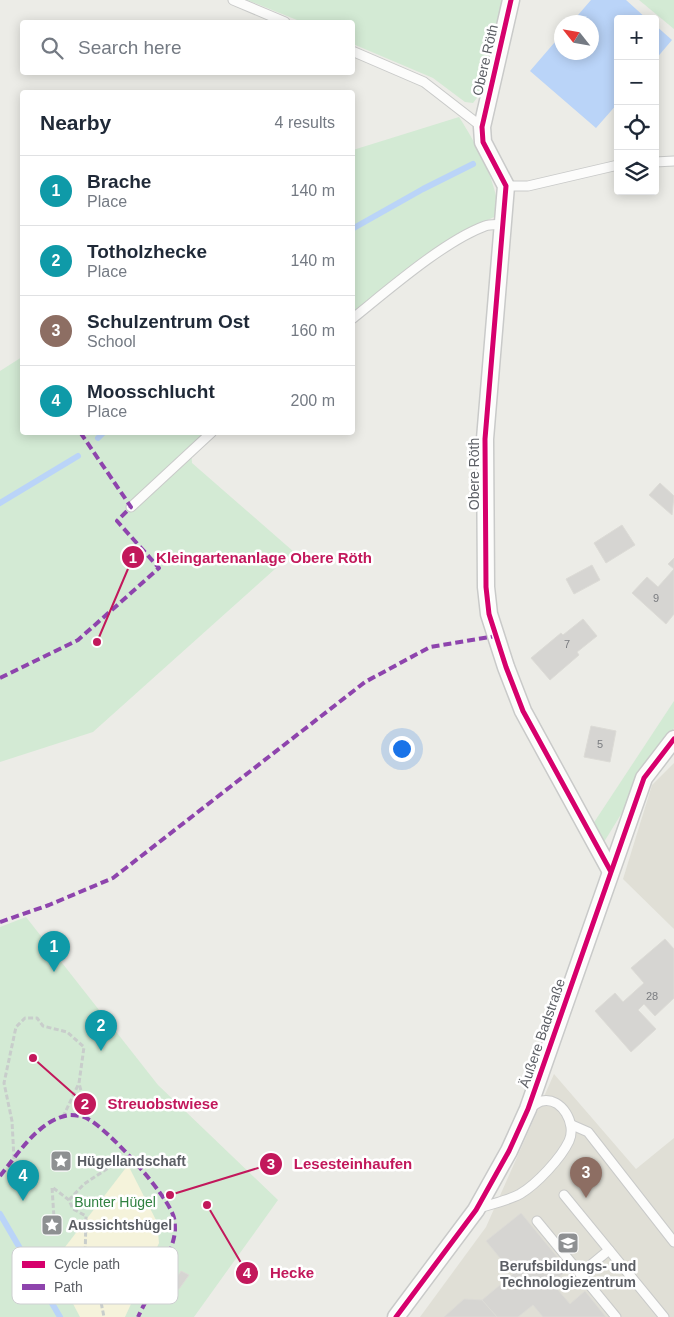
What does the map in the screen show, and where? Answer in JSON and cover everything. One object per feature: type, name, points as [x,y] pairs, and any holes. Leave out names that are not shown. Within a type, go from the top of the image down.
[{"type":"street","name":"Obere Röth","points":[[511,0],[482,127],[486,148],[506,186],[486,438],[486,587],[489,614],[523,711],[610,870]]},
{"type":"street","name":"Äußere Badstraße","points":[[398,1316],[476,1210],[509,1150],[528,1109],[610,870],[644,778],[674,739]]},
{"type":"lane","points":[[233,0],[280,20]]},
{"type":"lane","points":[[355,53],[424,82],[482,127]]},
{"type":"lane","points":[[659,162],[674,161]]},
{"type":"lane","points":[[506,186],[528,186],[614,166]]},
{"type":"lane","points":[[355,317],[426,262],[472,232],[487,225],[504,224]]},
{"type":"lane","points":[[131,508],[209,435]]},
{"type":"lane","points":[[476,1210],[520,1194],[555,1162],[570,1140],[572,1125],[565,1111],[551,1103],[542,1101],[528,1109]]},
{"type":"lane","points":[[572,1125],[588,1132],[674,1242]]},
{"type":"lane","points":[[564,1195],[664,1317]]},
{"type":"lane","points":[[537,1221],[616,1317]]},
{"type":"lane","points":[[580,1274],[609,1250]]},
{"type":"path","points":[[14,1159],[12,1121],[4,1083],[16,1027],[25,1018],[37,1018],[43,1026],[67,1032],[84,1047],[79,1083],[64,1117]]},
{"type":"path","points":[[79,1083],[88,1118]]},
{"type":"path","points":[[69,1200],[84,1184],[128,1155]]},
{"type":"path","points":[[54,1218],[52,1187],[69,1200],[73,1209],[86,1216],[85,1247]]},
{"type":"path","points":[[101,1304],[104,1317]]},
{"type":"shaded area","points":[[674,763],[674,929],[623,879],[652,785]]},
{"type":"shaded area","name":"Berufsbildungs- und Technologiezentrum","points":[[554,1074],[636,1169],[674,1138],[674,1317],[420,1317],[486,1227]]},
{"type":"green space","points":[[247,0],[504,0],[480,94],[473,103],[465,102],[433,78],[355,45],[355,20],[297,20]]},
{"type":"green space","points":[[639,0],[674,0],[674,29]]},
{"type":"green space","points":[[459,117],[473,139],[484,162],[497,198],[499,211],[494,217],[469,229],[423,258],[355,311],[355,149]]},
{"type":"green space","points":[[20,358],[20,435],[204,435],[191,445],[192,463],[294,552],[93,732],[0,762],[0,371]]},
{"type":"green space","points":[[674,701],[674,728],[604,842],[591,827]]},
{"type":"green space","name":"Bunter Hügel","points":[[26,917],[158,1085],[278,1200],[194,1317],[0,1317],[0,927]]},
{"type":"sand","points":[[128,1165],[157,1222],[159,1243],[157,1247],[65,1247]]},
{"type":"sand","points":[[73,1304],[131,1304],[125,1317],[80,1317]]},
{"type":"water","points":[[591,0],[626,0],[643,15],[614,15],[614,108],[596,128],[530,71],[554,43],[554,60],[599,60],[599,15],[578,15]]},
{"type":"water","points":[[659,29],[672,40],[659,55]]},
{"type":"building","points":[[660,483],[674,496],[672,515],[649,495]]},
{"type":"building","points":[[622,525],[635,545],[606,563],[594,543]]},
{"type":"building","points":[[674,558],[674,569],[668,564]]},
{"type":"building","points":[[592,565],[600,580],[574,594],[566,579]]},
{"type":"building","points":[[674,569],[674,614],[666,624],[632,593],[647,577],[658,587]]},
{"type":"building","points":[[583,619],[597,636],[577,652],[579,655],[550,680],[531,658],[561,633],[563,635]]},
{"type":"building","points":[[591,726],[616,731],[610,762],[584,757]]},
{"type":"building","points":[[665,939],[674,949],[674,998],[655,1016],[644,1004],[638,1010],[656,1029],[631,1052],[595,1011],[615,993],[623,1002],[644,983],[631,968]]},
{"type":"building","points":[[521,1213],[568,1270],[552,1283],[570,1304],[585,1291],[606,1317],[543,1317],[533,1305],[518,1317],[497,1317],[482,1300],[513,1274],[486,1241]]},
{"type":"building","points":[[181,1271],[189,1275],[179,1289],[178,1288],[178,1276]]},
{"type":"building","points":[[464,1299],[482,1300],[497,1317],[444,1317]]},
{"type":"waterway","points":[[355,227],[423,189],[473,164]]},
{"type":"waterway","points":[[98,438],[101,435]]},
{"type":"waterway","points":[[0,503],[78,456]]},
{"type":"waterway","points":[[0,1214],[19,1247]]},
{"type":"waterway","points":[[52,1304],[60,1317]]},
{"type":"marked path","points":[[0,678],[78,640],[159,568],[117,521],[131,507],[82,435]]},
{"type":"marked path","points":[[0,922],[49,905],[113,878],[365,682],[430,647],[496,636]]},
{"type":"marked path","points":[[0,1176],[39,1130],[59,1118],[70,1115],[82,1116],[98,1126],[123,1149],[150,1180],[170,1208],[175,1223],[174,1239],[171,1247]]},
{"type":"marked path","points":[[138,1317],[145,1304]]},
{"type":"cycle path","points":[[511,0],[482,127],[483,142],[506,186],[485,439],[486,587],[489,614],[523,711],[610,870]]},
{"type":"cycle path","points":[[396,1317],[476,1210],[509,1151],[528,1109],[644,778],[674,739]]},
{"type":"place","name":"Kleingartenanlage Obere Röth","points":[[97,642]]},
{"type":"place","name":"Brache","points":[[54,972]]},
{"type":"place","name":"Totholzhecke","points":[[101,1051]]},
{"type":"place","name":"Streuobstwiese","points":[[33,1058]]},
{"type":"place","name":"Hügellandschaft","points":[[61,1161]]},
{"type":"place","name":"Lesesteinhaufen","points":[[170,1195]]},
{"type":"place","name":"Schulzentrum Ost","points":[[586,1198]]},
{"type":"place","name":"Moosschlucht","points":[[23,1201]]},
{"type":"place","name":"Hecke","points":[[207,1205]]},
{"type":"place","name":"Aussichtshügel","points":[[52,1225]]},
{"type":"place","name":"Berufsbildungs- und Technologiezentrum","points":[[568,1243]]}]
